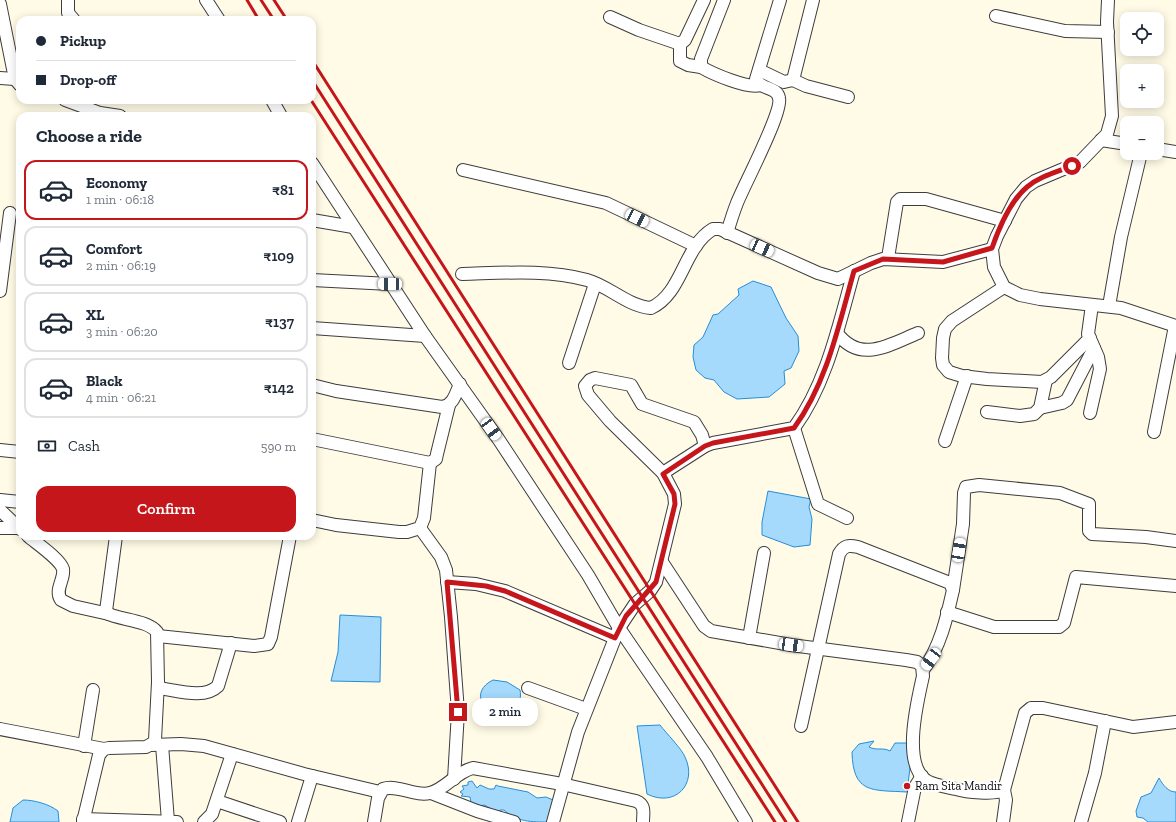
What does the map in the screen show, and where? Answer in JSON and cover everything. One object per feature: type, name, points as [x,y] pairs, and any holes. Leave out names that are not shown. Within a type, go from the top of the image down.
[{"type":"street","points":[[68,0],[68,12],[71,16]]},
{"type":"street","points":[[206,0],[216,16]]},
{"type":"street","points":[[680,44],[685,40],[704,0]]},
{"type":"street","points":[[701,67],[701,59],[724,0]]},
{"type":"street","points":[[727,233],[737,203],[769,133],[780,100],[779,94],[760,85],[756,80],[780,0]]},
{"type":"street","points":[[793,80],[813,0]]},
{"type":"street","points":[[1108,0],[1112,116],[1107,134],[1080,162],[1047,175],[1026,187],[1016,199],[1004,220],[992,248],[994,267],[1004,287],[1020,295],[1040,299],[1109,306],[1129,310],[1175,326],[1154,432]]},
{"type":"street","points":[[0,4],[16,73]]},
{"type":"street","points":[[996,16],[1065,31],[1108,32]]},
{"type":"street","points":[[610,17],[638,30],[680,44]]},
{"type":"street","points":[[680,44],[680,61],[688,65],[701,67],[745,84],[755,86],[760,85]]},
{"type":"street","points":[[759,70],[784,82],[793,80],[848,97]]},
{"type":"street","points":[[0,78],[16,82]]},
{"type":"street","points":[[78,104],[98,112]]},
{"type":"street","points":[[1101,140],[1120,143]]},
{"type":"street","points":[[1164,150],[1176,152]]},
{"type":"street","points":[[1109,306],[1121,237],[1139,160]]},
{"type":"street","points":[[316,170],[425,336],[460,384],[531,488],[588,575],[617,633],[707,757],[746,822]]},
{"type":"street","points":[[463,170],[606,203],[696,246]]},
{"type":"street","points":[[888,258],[897,202],[900,199],[926,199],[1004,220]]},
{"type":"street","points":[[0,291],[10,213]]},
{"type":"street","points":[[316,221],[353,227]]},
{"type":"street","points":[[462,274],[560,275],[584,280],[641,306],[651,308],[664,298],[671,290],[696,246],[702,238],[713,229],[720,229],[833,279],[845,277],[870,263],[888,258],[943,262],[992,248]]},
{"type":"street","points":[[663,474],[705,446],[794,428],[801,418],[815,390],[832,351],[854,271]]},
{"type":"street","points":[[316,280],[390,284]]},
{"type":"street","points":[[569,364],[595,284]]},
{"type":"street","points":[[1004,287],[952,321],[945,330],[942,347],[943,365],[949,372],[967,376],[1037,382],[1046,380],[1092,343]]},
{"type":"street","points":[[1090,413],[1100,369],[1098,357],[1088,329],[1092,305]]},
{"type":"street","points":[[316,328],[425,336]]},
{"type":"street","points":[[836,333],[842,341],[850,346],[864,350],[879,349],[918,333]]},
{"type":"street","points":[[1040,408],[1062,403],[1067,400],[1092,343]]},
{"type":"street","points":[[946,441],[967,376]]},
{"type":"street","points":[[553,822],[562,784],[578,732],[617,633],[635,604],[650,591],[656,582],[675,504],[674,494],[663,474],[610,421],[588,395],[585,386],[590,380],[607,379],[631,385],[642,404],[694,422],[702,434],[705,446]]},
{"type":"street","points":[[986,412],[1030,415],[1037,412],[1040,408],[1046,380]]},
{"type":"street","points":[[316,440],[430,463],[436,459],[438,454],[449,405],[460,384]]},
{"type":"street","points":[[316,386],[336,391],[442,407],[449,405]]},
{"type":"street","points":[[794,428],[818,504],[847,518]]},
{"type":"street","points":[[0,450],[16,452]]},
{"type":"street","points":[[420,528],[424,518],[430,463]]},
{"type":"street","points":[[1004,790],[995,793],[960,791],[930,782],[922,776],[915,761],[913,741],[923,670],[935,651],[953,590],[963,524],[964,493],[966,487],[979,485],[1064,494],[1089,504],[1089,531],[1092,534],[1146,537],[1176,541]]},
{"type":"street","points":[[0,500],[16,502]]},
{"type":"street","points":[[0,510],[16,525]]},
{"type":"street","points":[[316,521],[336,525],[399,532],[407,532],[420,528]]},
{"type":"street","points":[[0,528],[16,530]]},
{"type":"street","points":[[420,528],[440,557],[446,570],[458,712],[454,779]]},
{"type":"street","points":[[32,540],[60,564],[63,571],[59,594],[61,600],[73,606],[109,614],[150,626],[155,629],[158,636],[158,688],[155,740],[168,822],[83,821],[97,759],[104,749]]},
{"type":"street","points":[[109,614],[106,611],[115,540]]},
{"type":"street","points":[[158,636],[254,646],[268,644],[271,637],[289,540]]},
{"type":"street","points":[[801,726],[839,554],[844,547],[858,547],[945,580],[950,583],[953,590]]},
{"type":"street","points":[[749,638],[764,553]]},
{"type":"street","points":[[662,562],[707,629],[720,634],[917,662],[923,670]]},
{"type":"street","points":[[947,612],[994,627],[1059,627],[1064,623],[1075,578],[1078,577],[1176,586]]},
{"type":"street","points":[[447,582],[486,586],[505,591],[617,633]]},
{"type":"street","points":[[158,688],[203,694],[214,690],[218,686],[231,643]]},
{"type":"street","points":[[528,688],[586,709]]},
{"type":"street","points":[[84,746],[93,690]]},
{"type":"street","points":[[1003,822],[1006,800],[1004,790],[1025,713],[1028,709],[1042,708],[1133,727],[1176,722]]},
{"type":"street","points":[[1080,822],[1095,773],[1105,721]]},
{"type":"street","points":[[0,729],[104,749],[146,747],[156,745],[198,745],[312,776],[380,792]]},
{"type":"street","points":[[204,822],[212,814],[232,754]]},
{"type":"street","points":[[374,822],[380,792],[383,789],[391,788],[424,794],[431,793],[466,770],[479,769],[562,784],[641,803],[644,808],[644,822]]},
{"type":"street","points":[[298,822],[312,776]]},
{"type":"street","points":[[908,822],[915,787],[922,776]]},
{"type":"street","points":[[431,793],[477,811],[514,822]]},
{"type":"street","points":[[216,801],[280,822]]},
{"type":"water","points":[[753,281],[771,287],[786,318],[798,336],[799,351],[791,368],[784,371],[785,384],[769,397],[737,399],[724,392],[714,380],[705,378],[696,370],[693,357],[694,345],[703,337],[713,315],[718,314],[739,295],[738,289]]},
{"type":"water","points":[[768,491],[811,499],[809,507],[812,519],[810,545],[794,547],[762,535],[762,522]]},
{"type":"water","points":[[340,615],[381,617],[380,682],[331,681],[338,652]]},
{"type":"water","points":[[493,680],[507,682],[520,690],[520,699],[518,704],[513,711],[502,720],[495,717],[482,702],[482,690]]},
{"type":"water","points":[[660,725],[685,757],[688,767],[686,784],[675,796],[667,798],[657,798],[647,794],[637,726]]},
{"type":"water","points":[[874,741],[869,747],[890,751],[895,743],[908,743],[911,760],[907,792],[874,790],[861,783],[856,776],[853,766],[852,752],[859,744]]},
{"type":"water","points":[[1159,778],[1164,786],[1173,792],[1176,792],[1176,822],[1148,822],[1143,818],[1137,817],[1136,811],[1141,797],[1151,793]]},
{"type":"water","points":[[472,781],[477,788],[480,785],[489,789],[494,789],[496,785],[528,792],[537,798],[546,797],[553,800],[549,822],[519,819],[504,810],[500,810],[502,817],[495,816],[490,808],[484,805],[476,807],[471,803],[470,797],[461,796],[463,794],[460,792],[464,789],[462,786],[468,785],[468,782]]},
{"type":"water","points":[[23,800],[50,806],[58,811],[59,822],[10,822],[13,808]]},
{"type":"railway","points":[[247,0],[257,16]]},
{"type":"railway","points":[[261,0],[271,16]]},
{"type":"railway","points":[[274,0],[284,16]]},
{"type":"railway","points":[[316,66],[798,822]]},
{"type":"railway","points":[[316,86],[786,822]]},
{"type":"railway","points":[[314,104],[775,822]]},
{"type":"place","name":"Ram Sita Mandir","points":[[907,786]]},
{"type":"route","points":[[458,712],[447,582],[476,584],[505,591],[615,638],[626,616],[635,604],[650,591],[656,582],[660,569],[675,504],[674,494],[670,483],[663,474],[705,446],[713,443],[794,428],[801,418],[815,390],[832,351],[854,271],[870,263],[888,258],[943,262],[992,248],[1016,199],[1026,187],[1047,175],[1072,166]]}]
